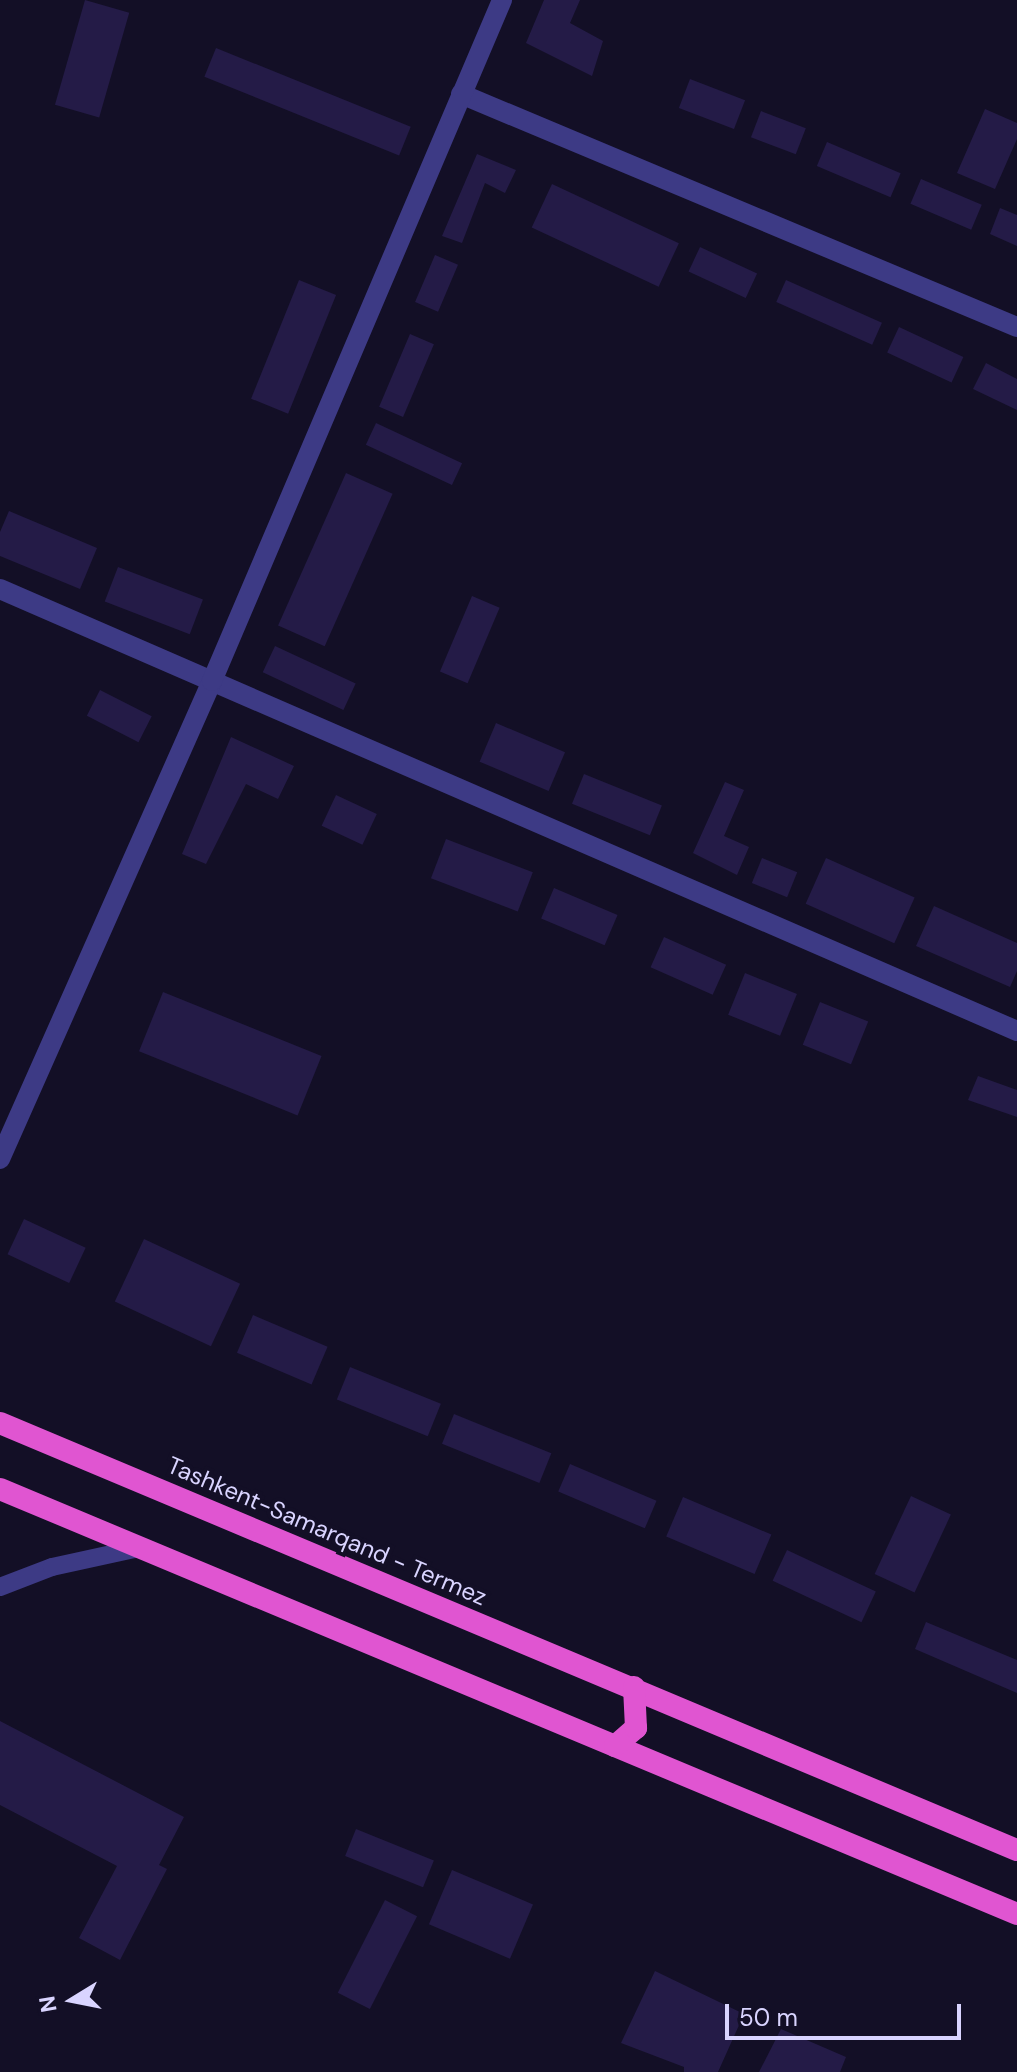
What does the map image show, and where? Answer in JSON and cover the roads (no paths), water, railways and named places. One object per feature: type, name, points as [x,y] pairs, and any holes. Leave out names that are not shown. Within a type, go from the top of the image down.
[{"type":"highway","name":"Tashkent-Samarqand - Termez","points":[[0,1423],[1017,1850]]},
{"type":"highway","points":[[0,1489],[1017,1914]]},
{"type":"highway","points":[[615,1746],[636,1728],[634,1687]]},
{"type":"street","points":[[0,1159],[212,681],[502,0]]},
{"type":"street","points":[[461,94],[1017,327]]},
{"type":"street","points":[[0,589],[1017,1031]]},
{"type":"lane","points":[[0,1587],[52,1567],[139,1548]]}]
